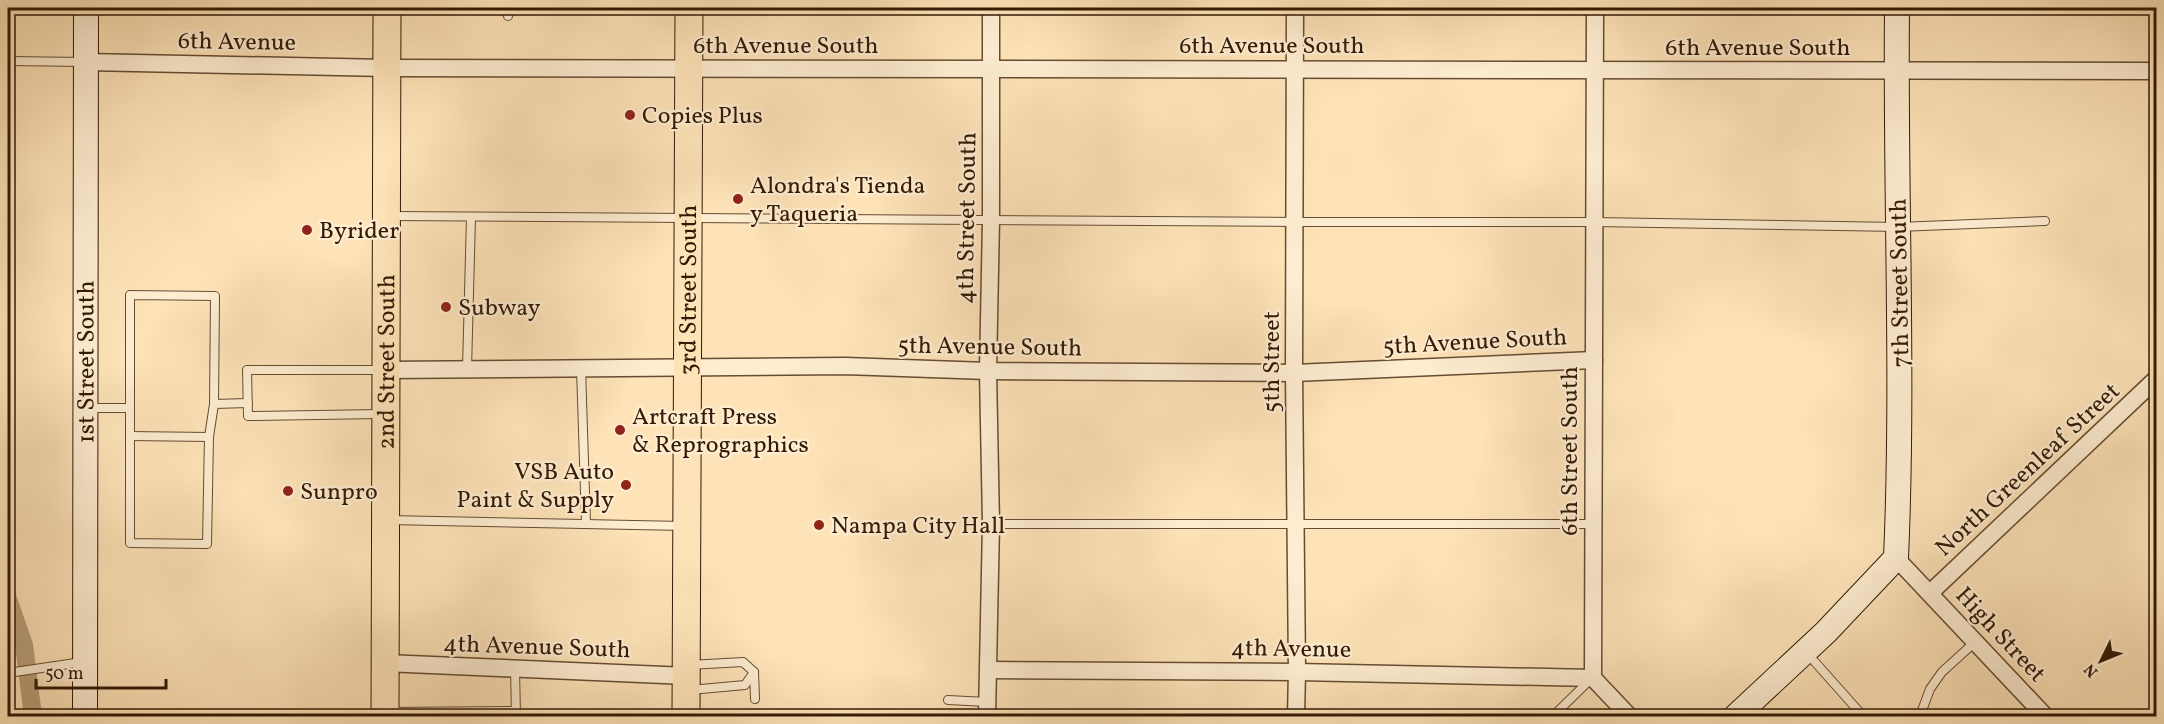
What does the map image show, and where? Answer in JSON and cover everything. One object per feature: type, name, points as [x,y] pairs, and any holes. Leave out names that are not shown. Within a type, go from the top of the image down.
[{"type":"main road","name":"1st Street South","points":[[85,717],[86,8]]},
{"type":"main road","name":"2nd Street South","points":[[385,714],[387,8]]},
{"type":"main road","name":"3rd Street South","points":[[687,687],[689,8]]},
{"type":"main road","name":"7th Street South","points":[[1896,558],[1899,488],[1897,8]]},
{"type":"main road","points":[[1736,717],[1805,651],[1896,558]]},
{"type":"street","name":"4th Street South","points":[[987,709],[991,524],[988,371],[991,8]]},
{"type":"street","name":"5th Street","points":[[1295,8],[1296,717]]},
{"type":"street","name":"6th Street South","points":[[1593,678],[1595,8]]},
{"type":"street","name":"6th Avenue","points":[[86,62],[387,68]]},
{"type":"street","name":"6th Avenue South","points":[[387,68],[2157,71]]},
{"type":"street","name":"5th Avenue South","points":[[386,370],[845,366],[988,371],[1294,373],[1594,360]]},
{"type":"street","name":"North Greenleaf Street","points":[[1930,593],[2157,379]]},
{"type":"street","name":"High Street","points":[[1896,558],[2045,717]]},
{"type":"street","name":"4th Avenue South","points":[[385,663],[515,669],[687,687]]},
{"type":"street","name":"4th Avenue","points":[[989,670],[1297,672],[1593,678]]},
{"type":"street","points":[[1593,678],[1629,717]]},
{"type":"lane","points":[[8,61],[86,62]]},
{"type":"lane","points":[[386,216],[1594,222],[1898,227],[2045,221]]},
{"type":"lane","points":[[467,369],[471,217]]},
{"type":"lane","points":[[130,295],[215,296],[214,404],[209,438],[207,544],[130,543],[130,408],[130,295]]},
{"type":"lane","points":[[581,368],[586,524]]},
{"type":"lane","points":[[386,370],[247,370],[248,416],[386,414]]},
{"type":"lane","points":[[214,404],[248,403]]},
{"type":"lane","points":[[85,408],[130,408]]},
{"type":"lane","points":[[130,436],[209,438]]},
{"type":"lane","points":[[386,520],[687,526]]},
{"type":"lane","points":[[991,524],[1593,524]]},
{"type":"lane","points":[[1920,717],[1930,689],[1942,672],[1975,642]]},
{"type":"lane","points":[[1805,651],[1863,717]]},
{"type":"lane","points":[[10,672],[85,662]]},
{"type":"lane","points":[[687,687],[743,662],[754,672],[755,699]]},
{"type":"lane","points":[[385,714],[516,714],[515,669]]},
{"type":"lane","points":[[687,687],[745,685],[754,672]]},
{"type":"lane","points":[[1553,717],[1593,678]]},
{"type":"lane","points":[[948,700],[987,709]]},
{"type":"waterway","points":[[8,599],[24,645],[33,716]]},
{"type":"place","name":"Copies Plus","points":[[630,115]]},
{"type":"place","name":"Alondra's Tienda y Taqueria","points":[[738,199]]},
{"type":"place","name":"Byrider","points":[[307,230]]},
{"type":"place","name":"Subway","points":[[446,307]]},
{"type":"place","name":"Artcraft Press & Reprographics","points":[[620,430]]},
{"type":"place","name":"VSB Auto Paint & Supply","points":[[626,485]]},
{"type":"place","name":"Sunpro","points":[[288,491]]},
{"type":"place","name":"Nampa City Hall","points":[[819,525]]}]
